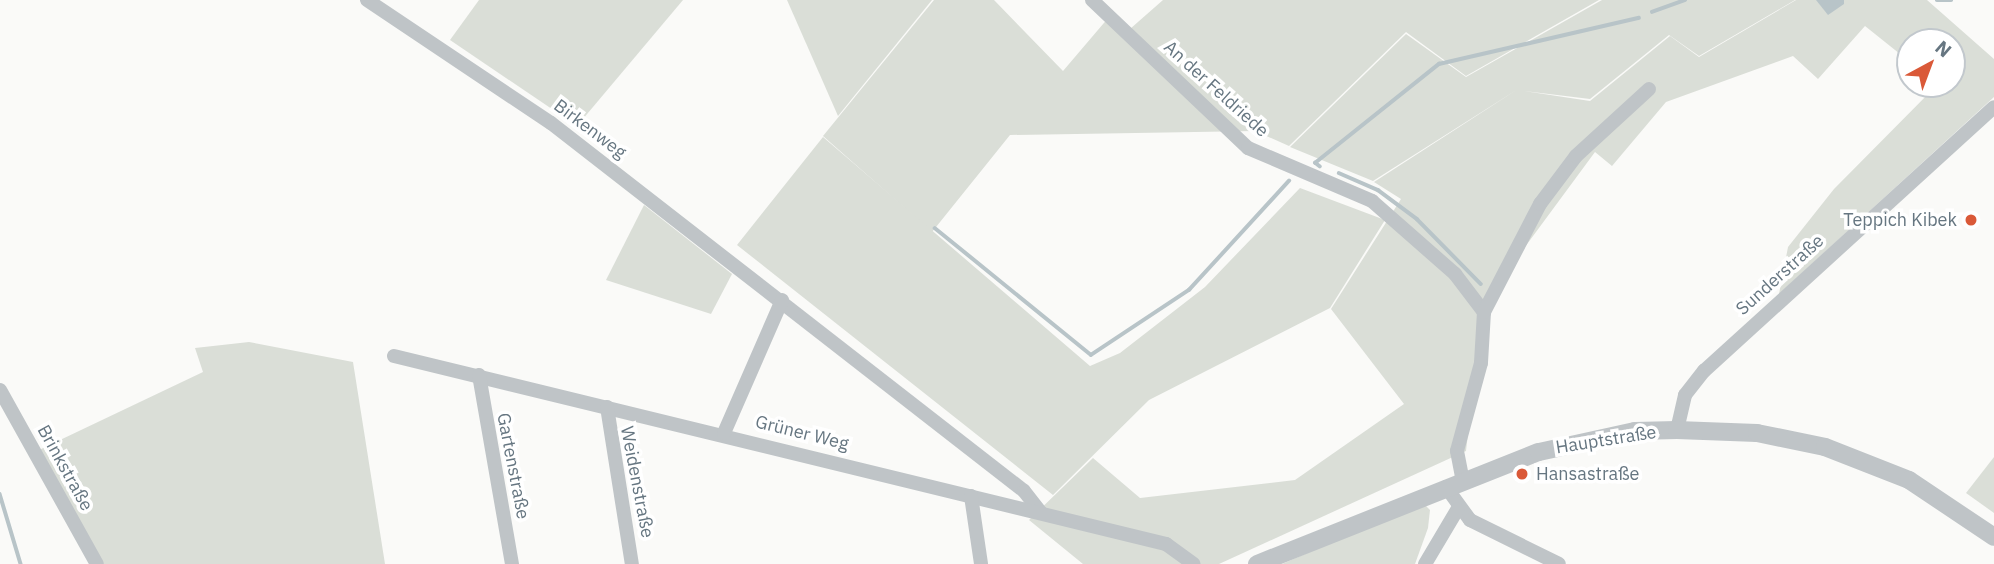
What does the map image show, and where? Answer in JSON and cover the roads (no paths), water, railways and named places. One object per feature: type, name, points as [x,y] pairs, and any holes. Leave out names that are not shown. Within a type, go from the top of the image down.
[{"type":"street","name":"Birkenweg","points":[[367,0],[551,123],[782,300],[1024,491],[1041,513]]},
{"type":"street","name":"An der Feldriede","points":[[1092,0],[1248,148],[1372,201],[1402,223],[1484,312]]},
{"type":"street","points":[[1425,564],[1457,510],[1457,451],[1480,363],[1484,312],[1540,204],[1576,156],[1649,89]]},
{"type":"street","name":"Sunderstraße","points":[[1676,430],[1685,395],[1704,370],[1994,107]]},
{"type":"street","points":[[724,433],[782,300]]},
{"type":"street","name":"Grüner Weg","points":[[394,356],[724,433],[1166,544],[1194,564]]},
{"type":"street","name":"Gartenstraße","points":[[480,375],[512,564]]},
{"type":"street","name":"Brinkstraße","points":[[0,390],[97,564]]},
{"type":"street","name":"Weidenstraße","points":[[607,407],[632,564]]},
{"type":"street","name":"Hauptstraße","points":[[1257,564],[1455,484],[1579,441],[1676,430],[1757,432],[1825,447],[1909,480],[1994,537]]},
{"type":"street","points":[[971,496],[981,564]]},
{"type":"street","points":[[1457,510],[1559,564]]},
{"type":"waterway","points":[[1652,12],[1685,0]]},
{"type":"waterway","points":[[1937,0],[1951,0]]},
{"type":"waterway","points":[[1320,167],[1315,163],[1439,64],[1639,18]]},
{"type":"waterway","points":[[1339,173],[1378,190],[1417,219],[1481,284]]},
{"type":"waterway","points":[[935,228],[1091,355],[1189,290],[1289,181]]},
{"type":"waterway","points":[[0,494],[21,564]]},
{"type":"place","name":"Teppich Kibek","points":[[1971,220]]},
{"type":"place","name":"Hansastraße","points":[[1522,474]]}]
